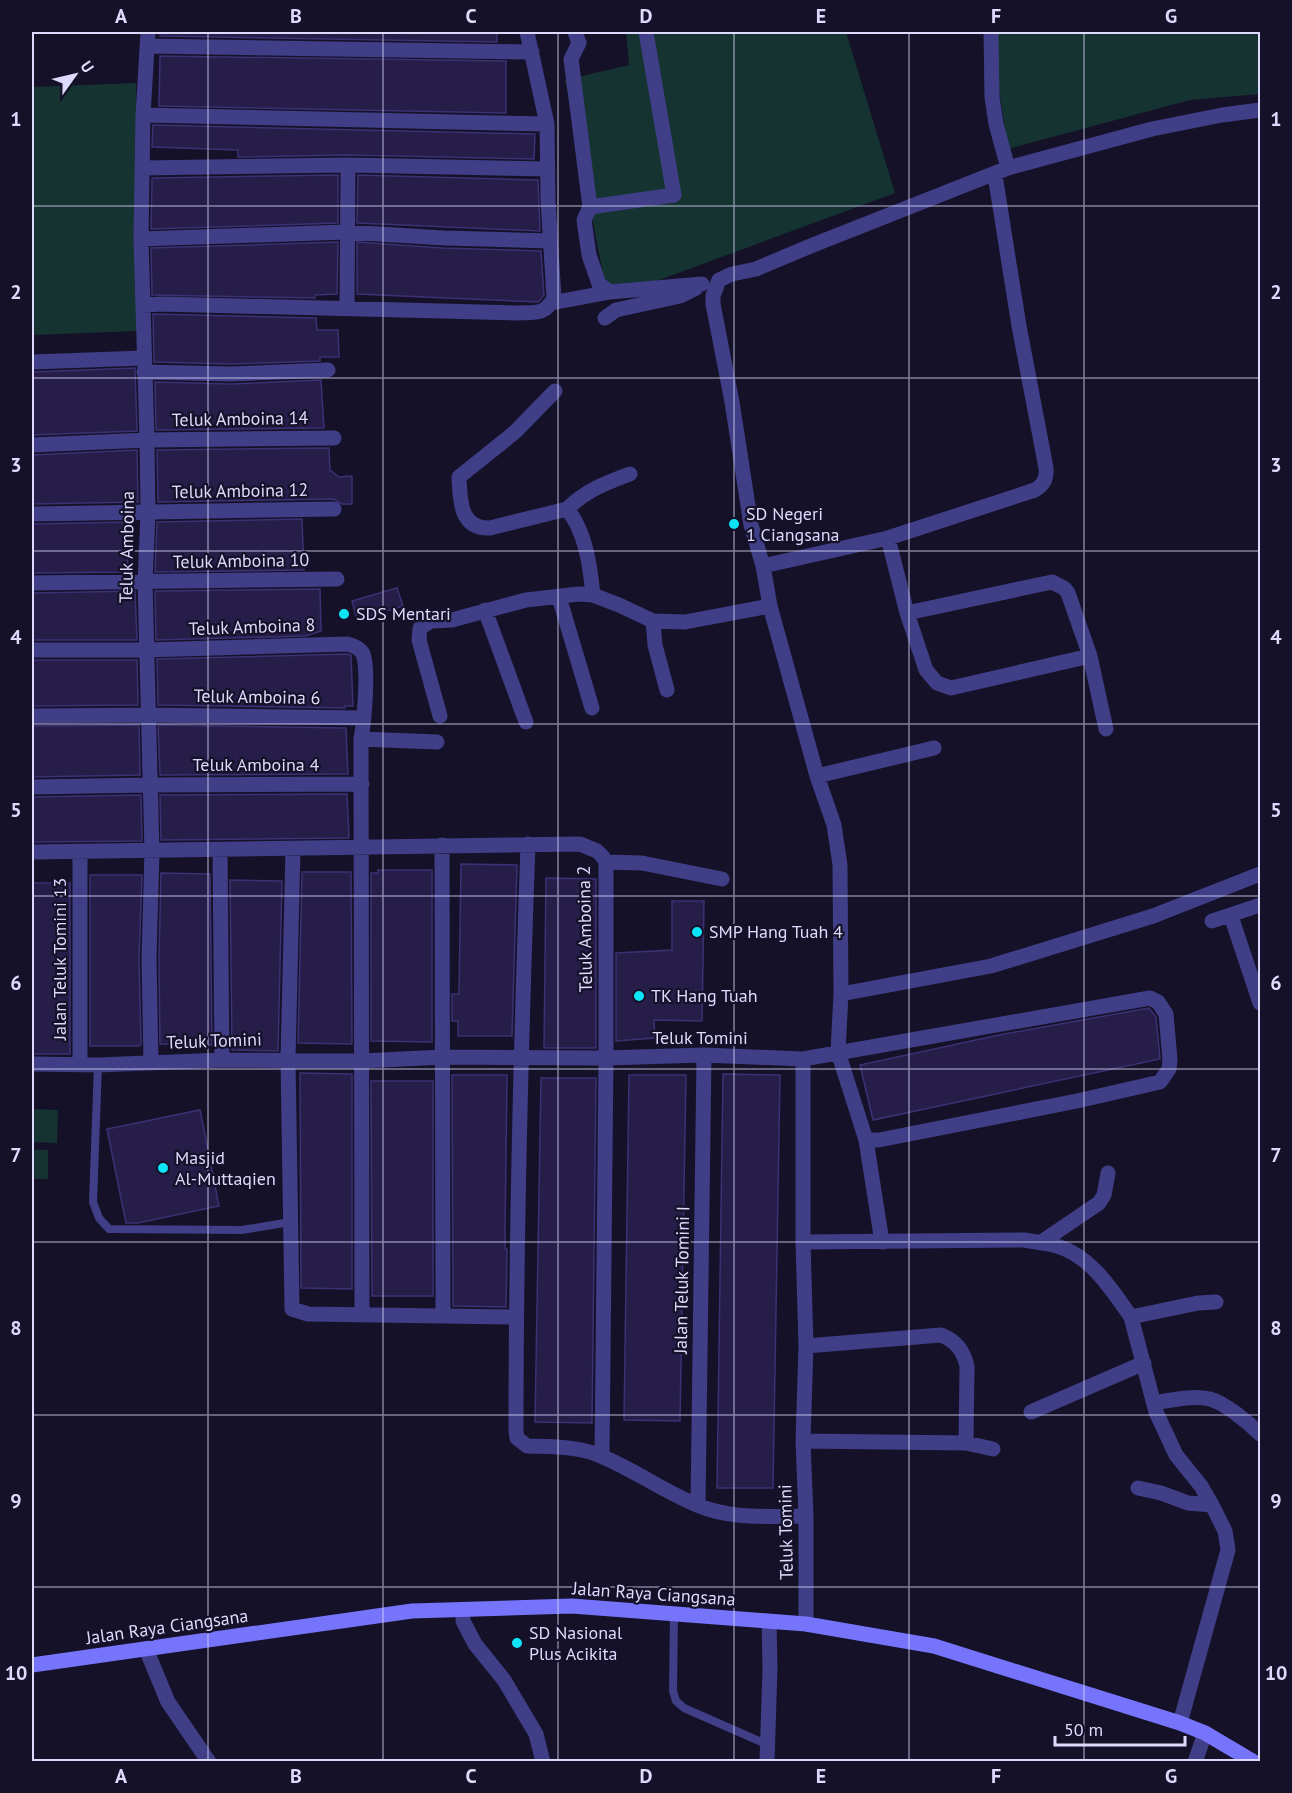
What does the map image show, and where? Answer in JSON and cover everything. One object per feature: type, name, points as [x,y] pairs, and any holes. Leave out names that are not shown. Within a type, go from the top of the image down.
[{"type":"main road","name":"Jalan Raya Ciangsana","points":[[32,1665],[412,1611],[573,1606],[806,1624],[934,1646],[1180,1723],[1205,1733],[1254,1761]]},
{"type":"street","points":[[143,305],[347,307],[516,313],[540,312],[549,308],[554,298],[547,124],[526,32]]},
{"type":"street","points":[[575,32],[579,43],[571,59],[590,207],[584,220],[590,255],[599,284],[610,292]]},
{"type":"street","points":[[590,207],[674,195],[646,32]]},
{"type":"street","points":[[763,566],[888,538],[1035,490],[1046,479],[1046,468],[1019,326],[992,97],[991,32]]},
{"type":"street","points":[[148,39],[532,52]]},
{"type":"street","name":"Teluk Amboina","points":[[148,39],[143,115],[141,239],[148,513],[145,582],[152,851],[149,958],[151,1063]]},
{"type":"street","points":[[551,303],[610,292],[702,284],[719,280],[732,274],[756,269],[1002,172],[1152,129],[1260,110]]},
{"type":"street","points":[[143,115],[547,124]]},
{"type":"street","points":[[142,168],[348,165],[548,169]]},
{"type":"street","points":[[347,307],[348,165]]},
{"type":"street","points":[[141,239],[346,232],[550,241]]},
{"type":"street","points":[[719,280],[713,296],[714,313],[732,402],[751,525],[763,566],[770,606],[817,776],[834,825],[840,865],[842,994],[838,1053],[866,1140],[882,1242]]},
{"type":"street","points":[[605,318],[615,310],[680,296],[702,284]]},
{"type":"street","points":[[32,362],[144,365],[231,374],[328,370]]},
{"type":"street","points":[[555,391],[515,432],[459,477],[460,493],[468,521],[473,526],[490,528],[567,509],[579,496],[597,486],[630,474]]},
{"type":"street","name":"Teluk Amboina 14","points":[[32,445],[147,440],[334,438]]},
{"type":"street","name":"Teluk Amboina 12","points":[[32,514],[334,509]]},
{"type":"street","points":[[567,509],[578,525],[590,567],[593,595]]},
{"type":"street","points":[[888,538],[907,613],[926,670],[937,683],[951,688],[1090,656]]},
{"type":"street","name":"Teluk Amboina 10","points":[[32,582],[338,579]]},
{"type":"street","points":[[907,613],[1056,583],[1068,593],[1090,656],[1106,729]]},
{"type":"street","points":[[440,716],[419,640],[420,628],[431,621],[452,620],[526,600],[579,594],[593,595],[653,621],[685,622],[770,606]]},
{"type":"street","points":[[559,597],[592,708]]},
{"type":"street","points":[[485,610],[526,722]]},
{"type":"street","points":[[653,621],[660,670],[667,690]]},
{"type":"street","name":"Teluk Amboina 8","points":[[32,650],[147,650],[348,644],[358,648],[363,654],[365,664],[364,718]]},
{"type":"street","name":"Teluk Amboina 6","points":[[32,716],[364,718]]},
{"type":"street","points":[[362,1315],[361,739],[364,718]]},
{"type":"street","points":[[361,739],[437,742]]},
{"type":"street","points":[[817,776],[934,748]]},
{"type":"street","name":"Teluk Amboina 4","points":[[32,787],[362,784]]},
{"type":"street","points":[[528,844],[520,1059],[516,1317],[517,1438],[526,1446],[569,1448],[602,1456],[698,1505],[742,1516],[806,1515]]},
{"type":"street","name":"Teluk Amboina 2","points":[[32,852],[580,844],[597,851],[603,857],[606,862],[606,1058],[602,1456]]},
{"type":"street","points":[[442,845],[443,1316]]},
{"type":"street","points":[[293,849],[288,1059],[292,1309],[308,1314],[516,1317]]},
{"type":"street","points":[[220,851],[222,1060]]},
{"type":"street","name":"Jalan Teluk Tomini 13","points":[[80,852],[80,1065]]},
{"type":"street","points":[[606,862],[642,862],[723,879]]},
{"type":"street","points":[[842,994],[991,966],[1153,915],[1260,874]]},
{"type":"street","points":[[1212,921],[1260,905]]},
{"type":"street","points":[[1231,916],[1260,1002]]},
{"type":"street","points":[[803,1059],[1150,998],[1158,1002],[1166,1014],[1170,1070],[1160,1082],[1077,1101],[879,1140],[866,1140]]},
{"type":"street","name":"Teluk Tomini","points":[[32,1064],[98,1065],[222,1060],[362,1061],[443,1057],[520,1059],[704,1055],[803,1059],[803,1242],[806,1346],[802,1441],[806,1515],[806,1624]]},
{"type":"street","name":"Jalan Teluk Tomini I","points":[[698,1505],[704,1055]]},
{"type":"street","points":[[1040,1243],[1100,1203],[1104,1195],[1108,1173]]},
{"type":"street","points":[[803,1242],[1024,1240],[1058,1246],[1085,1261],[1110,1287],[1131,1317],[1156,1412],[1176,1455],[1202,1486],[1225,1531],[1228,1550],[1180,1723]]},
{"type":"street","points":[[1131,1317],[1198,1303],[1216,1302]]},
{"type":"street","points":[[806,1346],[941,1335],[949,1338],[963,1353],[967,1366],[966,1443]]},
{"type":"street","points":[[1031,1412],[1143,1363]]},
{"type":"street","points":[[1154,1403],[1186,1398],[1211,1400],[1230,1410],[1260,1434]]},
{"type":"street","points":[[802,1441],[966,1443],[993,1449]]},
{"type":"street","points":[[1138,1488],[1161,1492],[1188,1503],[1212,1505]]},
{"type":"street","points":[[463,1610],[463,1621],[475,1644],[504,1680],[536,1734],[543,1761]]},
{"type":"street","points":[[767,1761],[769,1622]]},
{"type":"street","points":[[146,1649],[168,1702],[209,1761]]},
{"type":"street","points":[[1195,1761],[1205,1733]]},
{"type":"lane","points":[[98,1065],[93,1202],[99,1218],[109,1229],[242,1230],[291,1222]]},
{"type":"lane","points":[[674,1614],[673,1691],[676,1701],[684,1708],[766,1744]]},
{"type":"green space","points":[[626,32],[846,32],[895,193],[608,299],[565,80],[629,65]]},
{"type":"green space","points":[[990,32],[1260,32],[1260,94],[1190,100],[1008,149]]},
{"type":"green space","points":[[136,83],[138,331],[32,335],[32,87]]},
{"type":"green space","points":[[32,1109],[58,1110],[57,1143],[32,1142]]},
{"type":"green space","points":[[32,1150],[48,1150],[48,1179],[32,1179]]},
{"type":"building","points":[[160,32],[497,32],[497,42],[160,36]]},
{"type":"building","points":[[160,56],[506,61],[506,113],[159,106]]},
{"type":"building","points":[[153,125],[535,134],[534,159],[348,155],[238,157],[238,150],[152,147]]},
{"type":"building","points":[[338,175],[338,223],[151,229],[152,178]]},
{"type":"building","points":[[358,175],[538,180],[540,231],[357,223]]},
{"type":"building","points":[[338,242],[337,294],[315,295],[315,298],[152,295],[151,248]]},
{"type":"building","points":[[357,242],[541,251],[544,295],[538,302],[357,294]]},
{"type":"building","points":[[153,314],[316,318],[317,330],[338,330],[339,357],[320,357],[320,361],[231,364],[154,362]]},
{"type":"building","points":[[135,368],[137,431],[32,435],[32,372]]},
{"type":"building","points":[[321,380],[324,428],[156,430],[155,382],[231,384]]},
{"type":"building","points":[[329,448],[330,470],[339,477],[352,476],[352,504],[342,504],[334,499],[158,502],[157,450]]},
{"type":"building","points":[[137,450],[138,502],[32,504],[32,455]]},
{"type":"building","points":[[302,519],[304,570],[155,572],[157,522]]},
{"type":"building","points":[[126,522],[128,572],[32,573],[32,524]]},
{"type":"building","points":[[397,588],[403,606],[357,620],[352,601]]},
{"type":"building","points":[[320,589],[321,631],[306,636],[156,640],[155,591]]},
{"type":"building","points":[[135,591],[137,640],[32,640],[32,593]]},
{"type":"building","points":[[351,655],[353,706],[345,706],[345,708],[158,705],[157,659]]},
{"type":"building","points":[[32,660],[137,660],[138,705],[32,706]]},
{"type":"building","points":[[139,725],[140,775],[32,777],[32,726]]},
{"type":"building","points":[[158,725],[346,728],[348,774],[160,775]]},
{"type":"building","points":[[347,794],[349,838],[161,840],[160,795]]},
{"type":"building","points":[[141,795],[142,841],[32,842],[32,797]]},
{"type":"building","points":[[461,864],[517,865],[512,1036],[458,1036],[458,1021],[452,1021],[452,994],[459,994]]},
{"type":"building","points":[[378,870],[432,870],[432,1042],[371,1041],[371,873],[378,873]]},
{"type":"building","points":[[302,872],[351,872],[352,1044],[298,1043]]},
{"type":"building","points":[[161,873],[210,874],[212,1045],[160,1044]]},
{"type":"building","points":[[90,875],[142,875],[139,958],[141,1044],[139,1046],[90,1046]]},
{"type":"building","points":[[546,878],[596,879],[596,1048],[544,1048]]},
{"type":"building","points":[[230,880],[282,881],[278,1051],[232,1050]]},
{"type":"building","points":[[32,883],[70,883],[70,1054],[32,1054]]},
{"type":"building","points":[[672,901],[704,901],[702,1021],[654,1020],[655,1038],[616,1041],[616,953],[672,950]]},
{"type":"building","points":[[1149,1008],[1156,1017],[1160,1059],[873,1120],[860,1065],[999,1035]]},
{"type":"building","points":[[300,1073],[352,1074],[352,1289],[301,1288]]},
{"type":"building","points":[[723,1074],[780,1075],[773,1488],[717,1488]]},
{"type":"building","points":[[452,1075],[507,1075],[506,1307],[453,1306]]},
{"type":"building","points":[[629,1075],[686,1075],[680,1421],[624,1420]]},
{"type":"building","points":[[541,1078],[596,1078],[592,1423],[535,1422]]},
{"type":"building","points":[[371,1081],[433,1081],[433,1296],[372,1296]]},
{"type":"building","name":"Masjid Al-Muttaqien","points":[[200,1110],[219,1206],[138,1223],[126,1223],[107,1129]]},
{"type":"place","name":"SD Negeri 1 Ciangsana","points":[[734,524]]},
{"type":"place","name":"SDS Mentari","points":[[344,614]]},
{"type":"place","name":"SMP Hang Tuah 4","points":[[697,932]]},
{"type":"place","name":"TK Hang Tuah","points":[[639,996]]},
{"type":"place","name":"Masjid Al-Muttaqien","points":[[163,1168]]},
{"type":"place","name":"SD Nasional Plus Acikita","points":[[517,1643]]}]
